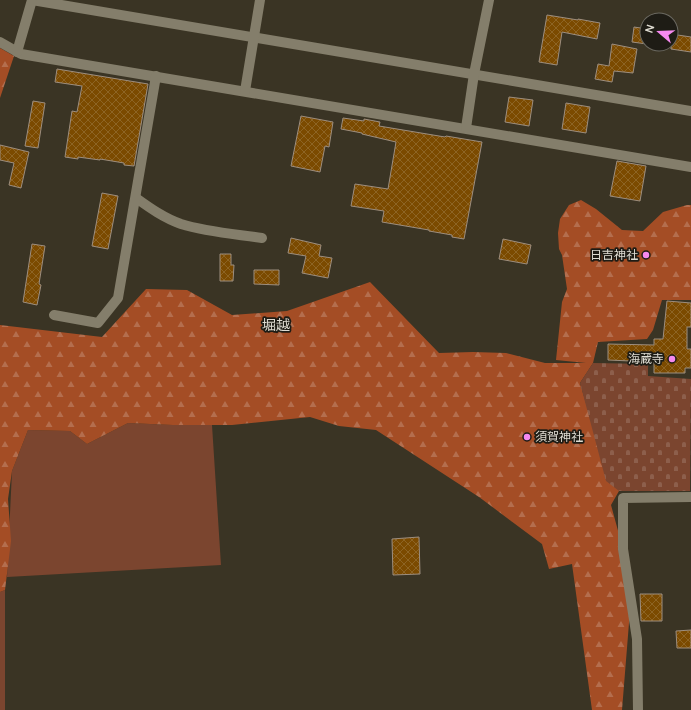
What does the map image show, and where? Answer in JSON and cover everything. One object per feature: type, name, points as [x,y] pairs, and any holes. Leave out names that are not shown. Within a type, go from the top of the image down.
[{"type":"street","points":[[17,52],[32,0],[691,111]]},
{"type":"street","points":[[245,91],[260,0]]},
{"type":"street","points":[[466,128],[474,74],[489,0]]},
{"type":"street","points":[[0,42],[17,52],[691,167]]},
{"type":"street","points":[[54,315],[98,323],[118,298],[156,76]]},
{"type":"street","points":[[136,198],[159,214],[180,224],[262,238]]},
{"type":"street","points":[[638,710],[637,639],[623,549],[623,498],[691,497]]},
{"type":"green space","points":[[0,48],[14,56],[0,98]]},
{"type":"green space","points":[[581,200],[596,209],[622,230],[643,231],[663,212],[691,205],[691,300],[662,300],[653,330],[647,339],[598,342],[593,363],[580,383],[596,437],[619,491],[611,505],[623,549],[631,598],[622,710],[592,710],[572,564],[549,569],[542,544],[479,497],[376,430],[339,426],[310,417],[232,425],[128,423],[87,444],[70,431],[28,430],[12,471],[8,499],[11,541],[5,590],[0,592],[0,325],[102,337],[146,289],[187,290],[232,315],[287,311],[370,282],[439,353],[506,353],[545,363],[586,363],[556,360],[562,302],[567,289],[562,255],[559,249],[558,233],[560,219],[569,205]]},
{"type":"green space","points":[[593,363],[648,364],[648,376],[691,379],[690,491],[619,491],[606,481],[580,383]]},
{"type":"green space","points":[[128,423],[212,425],[221,565],[7,577],[12,471],[28,430],[70,431],[87,444]]},
{"type":"green space","points":[[5,590],[5,710],[0,710],[0,592]]},
{"type":"building","points":[[547,15],[600,23],[597,39],[562,32],[557,65],[539,62]]},
{"type":"building","points":[[634,27],[639,28],[639,43],[632,42]]},
{"type":"building","points":[[679,35],[691,37],[691,52],[679,50]]},
{"type":"building","points":[[612,44],[637,49],[633,73],[614,71],[612,82],[595,79],[598,64],[609,66]]},
{"type":"building","points":[[57,69],[148,84],[134,166],[100,159],[78,157],[78,159],[65,157],[72,111],[77,112],[82,86],[55,82]]},
{"type":"building","points":[[509,97],[533,100],[529,126],[505,122]]},
{"type":"building","points":[[33,101],[45,103],[38,148],[25,146]]},
{"type":"building","points":[[566,103],[590,107],[586,133],[562,129]]},
{"type":"building","points":[[301,116],[333,122],[329,147],[325,146],[320,172],[291,166]]},
{"type":"building","points":[[343,118],[364,121],[364,119],[380,122],[379,126],[482,142],[464,239],[429,230],[382,222],[384,211],[351,206],[355,184],[388,189],[396,142],[341,129]]},
{"type":"building","points":[[0,145],[29,152],[21,188],[9,185],[14,163],[0,160]]},
{"type":"building","points":[[617,161],[646,166],[640,201],[610,196]]},
{"type":"building","points":[[102,193],[118,196],[108,249],[92,246]]},
{"type":"building","points":[[291,238],[321,245],[319,256],[332,258],[328,278],[302,273],[306,256],[288,253]]},
{"type":"building","points":[[503,239],[531,245],[527,264],[499,259]]},
{"type":"building","points":[[32,244],[45,246],[39,284],[41,285],[37,305],[23,302]]},
{"type":"building","points":[[220,254],[231,254],[231,265],[234,265],[233,281],[220,281]]},
{"type":"building","points":[[254,270],[279,270],[279,285],[254,284]]},
{"type":"building","points":[[667,301],[691,303],[691,327],[687,327],[687,349],[691,349],[691,368],[685,368],[685,373],[654,373],[654,362],[608,360],[608,344],[654,345],[654,339],[663,339]]},
{"type":"building","points":[[419,537],[420,574],[393,575],[392,539]]},
{"type":"building","points":[[640,594],[662,594],[662,621],[641,621]]},
{"type":"building","points":[[691,630],[691,648],[677,648],[676,631]]},
{"type":"place","name":"日吉神社","points":[[646,255]]},
{"type":"place","name":"海蔵寺","points":[[672,359]]},
{"type":"place","name":"須賀神社","points":[[527,437]]},
{"type":"district","name":"堀越","points":[[276,325]]}]
